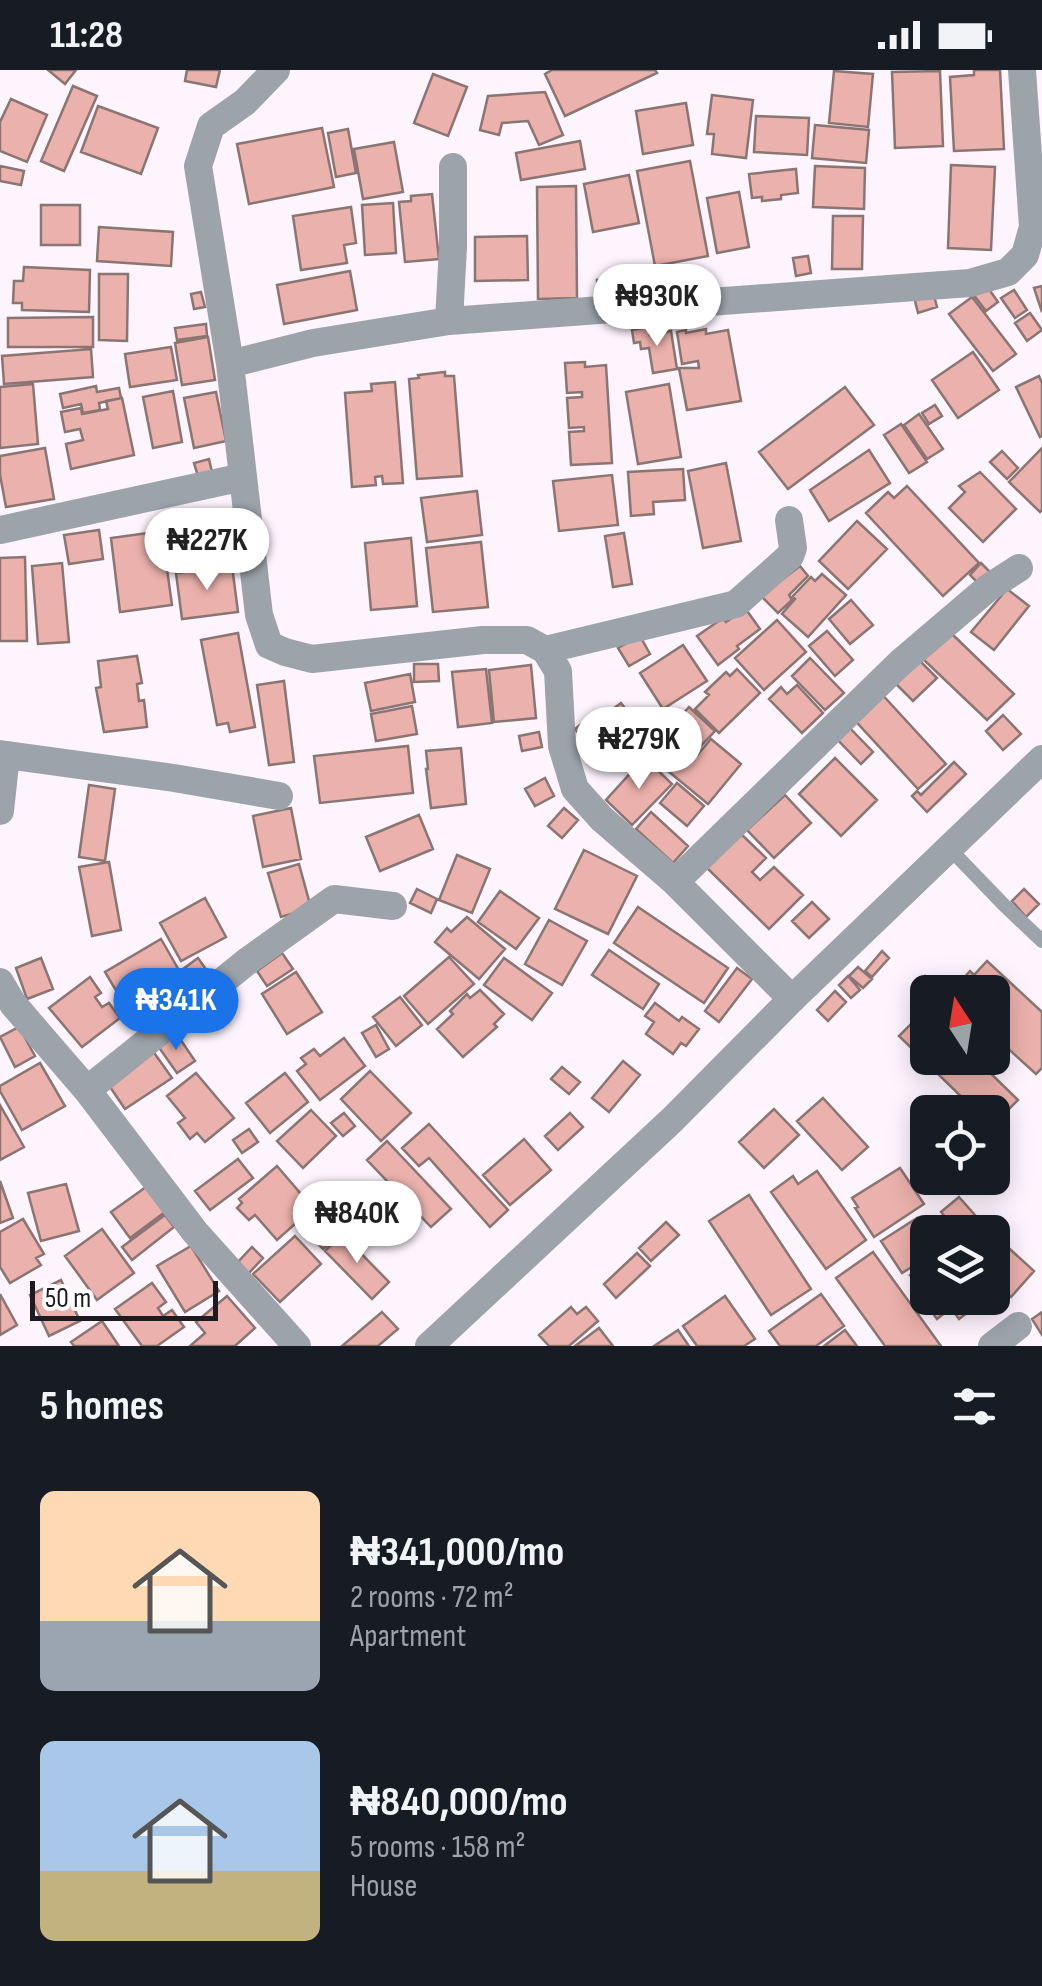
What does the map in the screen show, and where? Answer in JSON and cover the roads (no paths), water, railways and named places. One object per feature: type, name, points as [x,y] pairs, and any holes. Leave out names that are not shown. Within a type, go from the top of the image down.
[{"type":"street","points":[[276,70],[245,102],[211,126],[198,166],[230,364],[259,614],[269,646],[312,658],[483,640],[527,640],[545,650],[558,672],[562,746],[574,790],[602,820],[675,882],[792,999]]},
{"type":"street","points":[[230,364],[313,343],[449,321],[950,285],[1008,272],[1024,254],[1033,228],[1022,70]]},
{"type":"street","points":[[449,321],[453,166]]},
{"type":"street","points":[[0,530],[243,477]]},
{"type":"street","points":[[545,650],[736,604],[790,556],[793,548],[789,520]]},
{"type":"street","points":[[675,882],[900,664],[988,588],[1019,568]]},
{"type":"street","points":[[0,810],[3,754],[279,796]]},
{"type":"street","points":[[429,1346],[672,1120],[792,999],[1040,765]]},
{"type":"street","points":[[87,1090],[249,960],[334,899],[393,906]]},
{"type":"street","points":[[0,982],[13,1004],[87,1090],[196,1232],[297,1346]]},
{"type":"street","points":[[992,1346],[1018,1326]]},
{"type":"lane","points":[[950,849],[1042,940]]}]
